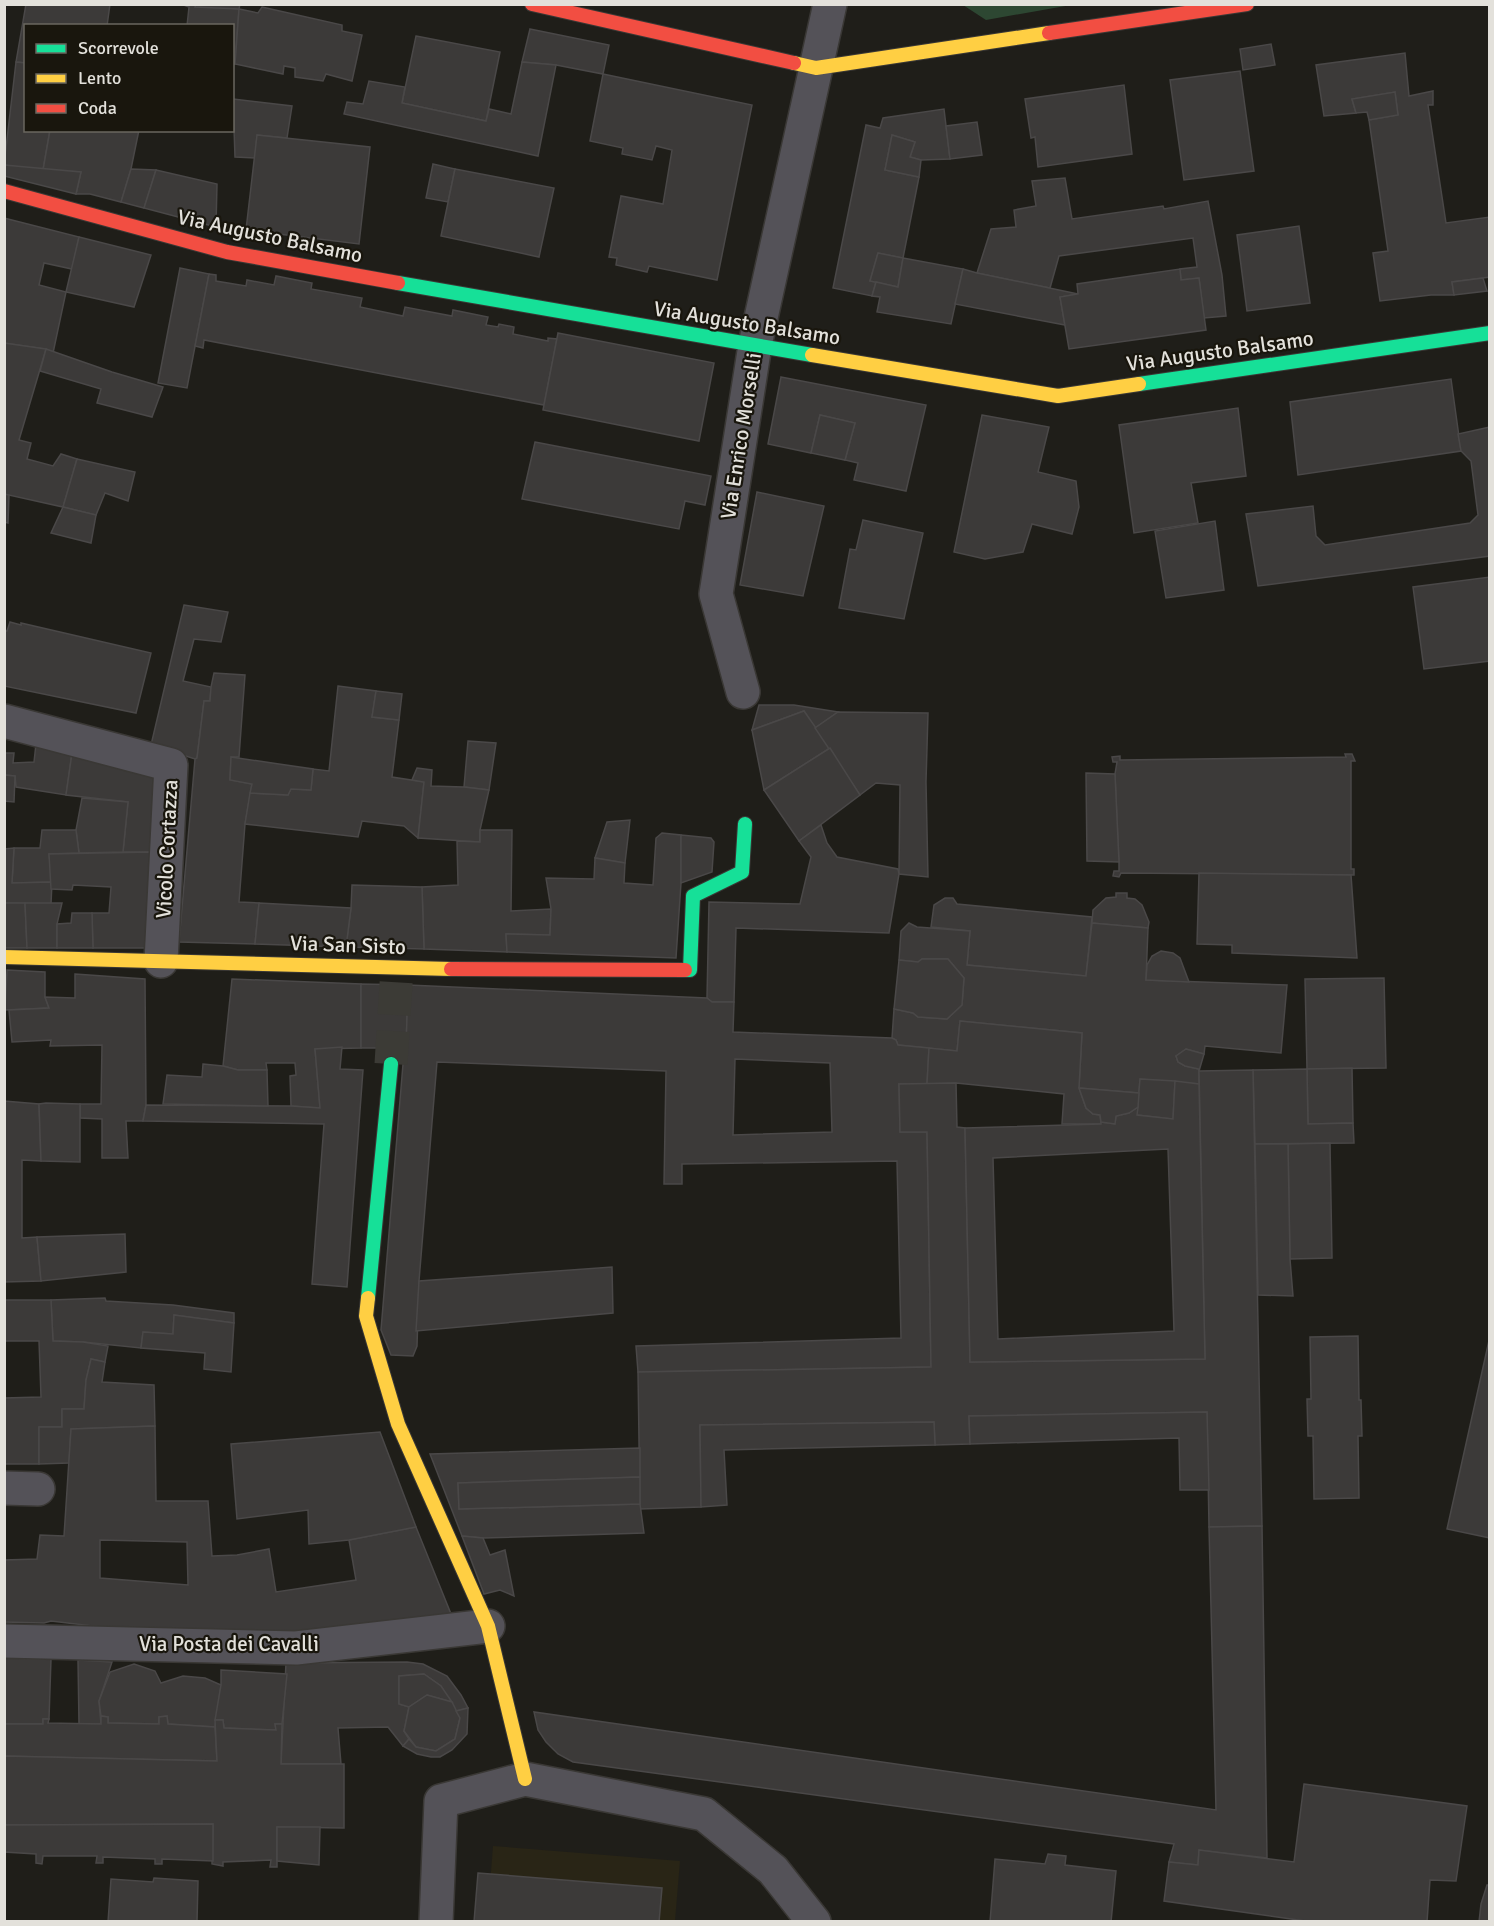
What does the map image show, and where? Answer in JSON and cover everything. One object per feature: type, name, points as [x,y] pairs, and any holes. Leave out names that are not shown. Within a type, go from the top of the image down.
[{"type":"street","points":[[532,4],[816,68],[1247,4]]},
{"type":"street","name":"Via Enrico Morselli","points":[[743,692],[716,594],[755,345],[830,4]]},
{"type":"street","name":"Via Augusto Balsamo","points":[[4,191],[227,252],[638,326],[1058,396],[1490,333]]},
{"type":"street","name":"Vicolo Cortazza","points":[[4,721],[171,765],[161,961]]},
{"type":"street","name":"Via San Sisto","points":[[4,957],[397,968],[690,970],[693,896],[742,872],[745,824]]},
{"type":"street","points":[[391,1064],[366,1316],[398,1424],[488,1626],[525,1779]]},
{"type":"street","points":[[4,1488],[38,1489]]},
{"type":"street","name":"Via Posta dei Cavalli","points":[[4,1641],[296,1648],[488,1626]]},
{"type":"street","points":[[436,1922],[441,1801],[525,1779],[704,1814],[773,1870],[814,1922]]},
{"type":"shaded area","points":[[493,1846],[680,1861],[675,1921],[487,1922]]},
{"type":"green space","points":[[963,5],[1071,5],[986,20]]},
{"type":"building","points":[[26,4],[110,4],[107,24],[24,24],[24,63],[16,62]]},
{"type":"building","points":[[181,4],[239,9],[235,64],[234,24],[187,24],[189,7]]},
{"type":"building","points":[[196,4],[240,4],[239,9],[195,7]]},
{"type":"building","points":[[262,7],[342,25],[342,31],[362,35],[352,81],[326,74],[323,81],[295,77],[295,68],[284,66],[283,74],[235,64],[239,9],[258,13]]},
{"type":"building","points":[[530,29],[609,45],[603,74],[556,65],[522,62]]},
{"type":"building","points":[[416,36],[500,52],[486,121],[402,103]]},
{"type":"building","points":[[1271,44],[1275,65],[1243,70],[1240,49]]},
{"type":"building","points":[[1405,53],[1409,96],[1433,91],[1433,105],[1428,105],[1446,223],[1490,217],[1490,277],[1452,282],[1454,295],[1431,295],[1380,301],[1373,253],[1388,251],[1369,120],[1398,115],[1395,92],[1352,99],[1356,113],[1324,116],[1316,65]]},
{"type":"building","points":[[16,62],[24,63],[24,132],[50,132],[43,170],[4,165]]},
{"type":"building","points":[[522,62],[556,65],[538,156],[344,114],[347,102],[363,104],[369,81],[405,87],[402,103],[486,121],[489,109],[511,114]]},
{"type":"building","points":[[1240,71],[1254,171],[1184,180],[1170,80]]},
{"type":"building","points":[[603,74],[752,105],[717,280],[649,266],[647,272],[616,265],[617,258],[609,257],[621,196],[663,204],[672,150],[656,146],[652,160],[622,154],[623,148],[590,141]]},
{"type":"building","points":[[1124,85],[1132,154],[1038,167],[1035,137],[1031,138],[1025,99]]},
{"type":"building","points":[[1395,92],[1398,115],[1369,120],[1367,112],[1356,113],[1352,99]]},
{"type":"building","points":[[234,99],[292,106],[287,138],[257,135],[255,158],[235,157]]},
{"type":"building","points":[[944,109],[950,159],[921,160],[910,157],[915,142],[892,135],[885,170],[919,177],[903,258],[878,253],[870,281],[876,282],[872,296],[833,288],[866,125],[880,128],[883,118]]},
{"type":"building","points":[[977,122],[982,155],[950,159],[946,126]]},
{"type":"building","points":[[50,132],[139,132],[121,202],[90,194],[76,194],[81,172],[43,170]]},
{"type":"building","points":[[257,135],[370,147],[359,244],[246,230]]},
{"type":"building","points":[[892,135],[915,142],[910,157],[921,160],[919,177],[885,170]]},
{"type":"building","points":[[433,164],[455,169],[448,202],[426,198]]},
{"type":"building","points":[[4,165],[81,172],[76,194],[4,176]]},
{"type":"building","points":[[131,169],[156,170],[144,208],[121,202]]},
{"type":"building","points":[[455,169],[554,188],[539,257],[441,236]]},
{"type":"building","points":[[156,170],[217,184],[216,227],[144,208]]},
{"type":"building","points":[[1065,178],[1072,219],[1163,206],[1164,209],[1208,201],[1222,275],[1226,316],[1204,318],[1199,278],[1181,280],[1180,269],[1197,267],[1193,238],[1059,256],[1050,288],[977,273],[991,229],[1016,227],[1014,210],[1036,206],[1032,181]]},
{"type":"building","points":[[4,218],[79,237],[72,269],[44,263],[39,285],[66,292],[53,353],[46,349],[4,343]]},
{"type":"building","points":[[1299,226],[1310,303],[1247,311],[1237,235]]},
{"type":"building","points":[[79,237],[151,255],[134,307],[66,292]]},
{"type":"building","points":[[878,253],[903,258],[898,287],[870,281]]},
{"type":"building","points":[[903,258],[963,269],[951,324],[877,312],[880,297],[872,296],[876,282],[898,287]]},
{"type":"building","points":[[180,268],[209,274],[187,388],[158,383]]},
{"type":"building","points":[[963,269],[1078,294],[1060,297],[1065,325],[955,304]]},
{"type":"building","points":[[1180,269],[1181,280],[1199,278],[1206,330],[1069,349],[1060,297],[1078,294],[1077,284]]},
{"type":"building","points":[[209,274],[216,275],[216,281],[246,286],[247,280],[274,285],[276,276],[312,283],[311,289],[362,298],[360,307],[403,316],[405,307],[452,316],[453,310],[488,317],[486,325],[498,327],[499,324],[514,327],[513,334],[548,341],[548,338],[557,339],[544,405],[204,340],[203,348],[195,346]]},
{"type":"building","points":[[1483,278],[1487,291],[1454,295],[1452,282]]},
{"type":"building","points":[[558,333],[714,363],[699,441],[543,410]]},
{"type":"building","points":[[4,343],[46,349],[19,440],[31,443],[27,459],[53,466],[61,454],[77,459],[63,507],[4,494]]},
{"type":"building","points":[[46,349],[163,387],[152,417],[97,403],[101,389],[40,371]]},
{"type":"building","points":[[781,377],[926,405],[906,491],[854,480],[858,463],[845,460],[855,423],[820,415],[811,453],[768,444]]},
{"type":"building","points":[[1451,379],[1461,451],[1298,475],[1290,402]]},
{"type":"building","points":[[1238,408],[1246,476],[1191,483],[1198,523],[1134,533],[1119,425]]},
{"type":"building","points":[[820,415],[855,423],[845,460],[811,453]]},
{"type":"building","points":[[982,415],[1049,427],[1038,472],[1076,481],[1079,507],[1072,534],[1032,524],[1023,552],[985,559],[954,552]]},
{"type":"building","points":[[1490,427],[1490,556],[1258,586],[1246,514],[1313,506],[1316,536],[1325,545],[1470,523],[1478,515],[1471,461],[1461,451],[1458,434]]},
{"type":"building","points":[[535,442],[711,476],[705,505],[685,501],[679,529],[522,499]]},
{"type":"building","points":[[77,459],[135,472],[128,501],[105,493],[96,515],[63,507]]},
{"type":"building","points":[[757,492],[824,506],[803,596],[740,585]]},
{"type":"building","points":[[4,494],[9,495],[8,523],[4,522]]},
{"type":"building","points":[[63,507],[96,515],[91,543],[51,533]]},
{"type":"building","points":[[863,520],[923,533],[904,619],[839,608],[850,549],[856,550]]},
{"type":"building","points":[[1215,521],[1224,590],[1166,598],[1155,531]]},
{"type":"building","points":[[1490,577],[1490,661],[1424,669],[1413,587]]},
{"type":"building","points":[[184,605],[228,612],[221,642],[194,639],[183,681],[211,687],[210,701],[204,701],[197,758],[195,759],[151,745]]},
{"type":"building","points":[[10,622],[151,653],[136,713],[4,686],[4,631],[7,631]]},
{"type":"building","points":[[214,673],[245,675],[239,757],[231,757],[230,780],[252,784],[245,824],[239,902],[259,903],[255,944],[179,942],[195,759],[197,758],[204,701],[210,701]]},
{"type":"building","points":[[338,686],[376,691],[372,717],[399,720],[392,777],[424,782],[418,838],[404,826],[362,821],[358,837],[245,824],[250,793],[288,795],[291,789],[311,790],[313,769],[329,771]]},
{"type":"building","points":[[376,691],[402,694],[399,720],[372,717]]},
{"type":"building","points":[[759,705],[794,705],[838,712],[815,728],[804,711],[752,730]]},
{"type":"building","points":[[804,711],[830,748],[764,790],[752,730]]},
{"type":"building","points":[[838,712],[928,713],[926,782],[928,877],[899,874],[900,785],[876,783],[860,795],[815,728]]},
{"type":"building","points":[[468,741],[496,743],[489,790],[464,787]]},
{"type":"building","points":[[36,744],[72,753],[66,795],[16,787],[15,776],[4,775],[4,753],[14,753],[13,763],[34,762]]},
{"type":"building","points":[[830,748],[860,795],[799,841],[764,790]]},
{"type":"building","points":[[72,753],[159,775],[152,852],[123,852],[128,802],[66,795]]},
{"type":"building","points":[[1345,754],[1352,754],[1355,761],[1351,761],[1351,869],[1354,869],[1354,875],[1121,873],[1119,877],[1113,876],[1114,871],[1119,871],[1119,862],[1115,774],[1117,762],[1113,762],[1112,757],[1120,756],[1120,760],[1346,757]]},
{"type":"building","points":[[231,757],[313,769],[311,790],[291,789],[288,795],[250,793],[252,784],[230,780]]},
{"type":"building","points":[[417,768],[432,770],[431,786],[489,790],[480,830],[480,842],[418,838],[424,782],[412,780]]},
{"type":"building","points":[[1086,773],[1115,774],[1119,862],[1087,861]]},
{"type":"building","points":[[4,775],[15,776],[14,802],[4,801]]},
{"type":"building","points":[[82,798],[128,802],[123,852],[79,853],[76,830]]},
{"type":"building","points":[[630,820],[625,863],[595,858],[607,822]]},
{"type":"building","points":[[821,825],[827,843],[837,857],[898,869],[889,933],[736,928],[734,1002],[712,1002],[707,998],[709,902],[800,904],[811,857],[799,841]]},
{"type":"building","points":[[42,830],[76,830],[79,853],[49,854],[52,882],[12,883],[14,848],[40,848]]},
{"type":"building","points":[[480,830],[512,830],[511,911],[551,909],[550,935],[506,934],[507,952],[424,949],[422,887],[458,885],[457,841],[480,842]]},
{"type":"building","points":[[662,833],[681,835],[681,883],[676,958],[507,952],[506,934],[550,935],[551,909],[546,878],[594,879],[595,858],[625,863],[624,883],[653,885],[656,838]]},
{"type":"building","points":[[681,835],[711,838],[714,842],[712,872],[681,883]]},
{"type":"building","points":[[14,848],[12,883],[52,882],[51,904],[4,903],[4,849]]},
{"type":"building","points":[[152,852],[148,948],[93,948],[92,913],[109,913],[111,887],[73,885],[72,890],[51,889],[49,854]]},
{"type":"building","points":[[1199,873],[1351,875],[1357,958],[1232,953],[1232,945],[1197,944]]},
{"type":"building","points":[[352,885],[422,887],[424,949],[346,947]]},
{"type":"building","points":[[1116,893],[1127,893],[1127,898],[1135,899],[1142,905],[1149,922],[1148,928],[1092,923],[1093,910],[1106,898],[1116,897]]},
{"type":"building","points":[[945,898],[953,898],[957,904],[1092,917],[1086,976],[967,965],[970,931],[931,927],[934,905]]},
{"type":"building","points":[[4,903],[25,903],[27,948],[4,948]]},
{"type":"building","points":[[25,903],[62,903],[57,924],[57,948],[27,948]]},
{"type":"building","points":[[259,903],[351,908],[346,947],[255,944]]},
{"type":"building","points":[[72,913],[92,913],[93,948],[57,948],[57,924],[71,923]]},
{"type":"building","points":[[909,923],[917,927],[970,931],[967,965],[1086,976],[1092,923],[1148,928],[1146,980],[1287,985],[1281,1053],[1205,1046],[1204,1054],[1186,1049],[1176,1056],[1178,1062],[1199,1069],[1199,1084],[1140,1079],[1139,1093],[1079,1088],[1082,1033],[960,1021],[957,1051],[898,1045],[892,1038],[894,1009],[913,1013],[918,1017],[947,1019],[962,1005],[964,978],[948,959],[922,959],[918,962],[899,960],[901,931]]},
{"type":"building","points":[[1161,951],[1173,953],[1180,958],[1189,982],[1146,980],[1147,965],[1152,956]]},
{"type":"building","points":[[922,959],[948,959],[964,978],[962,1005],[947,1019],[918,1017],[913,1013],[894,1009],[899,960],[918,962]]},
{"type":"building","points":[[7,970],[45,972],[45,997],[49,1008],[5,1010]]},
{"type":"building","points":[[75,974],[145,979],[146,1105],[143,1121],[126,1121],[128,1158],[102,1158],[102,1119],[80,1118],[80,1104],[101,1104],[102,1045],[50,1046],[51,1040],[12,1042],[9,1010],[49,1008],[45,997],[75,998]]},
{"type":"building","points":[[1384,978],[1386,1068],[1307,1069],[1305,979]]},
{"type":"building","points":[[232,979],[361,984],[361,1048],[315,1049],[320,1108],[291,1106],[290,1076],[296,1075],[295,1063],[266,1063],[267,1070],[238,1070],[223,1066]]},
{"type":"building","points":[[361,984],[408,985],[406,1048],[361,1048]]},
{"type":"building","points":[[408,985],[707,998],[712,1002],[734,1002],[733,1032],[892,1038],[898,1045],[929,1048],[927,1084],[899,1084],[900,1132],[927,1132],[931,1367],[638,1372],[636,1346],[901,1338],[897,1161],[682,1164],[682,1184],[664,1184],[666,1071],[437,1062],[419,1281],[417,1346],[413,1356],[391,1355],[381,1330],[406,1048]],"holes":[[[735,1059],[830,1063],[832,1132],[733,1135]]]},
{"type":"building","points":[[960,1021],[1082,1033],[1079,1088],[1086,1108],[1093,1114],[1100,1115],[1101,1124],[1062,1124],[1064,1094],[956,1083],[927,1084],[929,1048],[957,1051]]},
{"type":"building","points":[[342,1047],[340,1069],[363,1070],[347,1287],[312,1284],[324,1124],[143,1121],[146,1105],[320,1108],[315,1049]]},
{"type":"building","points":[[1186,1049],[1204,1054],[1199,1071],[1199,1069],[1178,1062],[1176,1056]]},
{"type":"building","points":[[203,1064],[238,1070],[267,1070],[268,1106],[163,1104],[167,1075],[202,1077]]},
{"type":"building","points":[[1352,1068],[1353,1123],[1308,1124],[1307,1069]]},
{"type":"building","points":[[1307,1069],[1308,1124],[1353,1123],[1354,1143],[1255,1144],[1253,1070]]},
{"type":"building","points":[[1253,1070],[1262,1526],[1209,1527],[1207,1412],[969,1416],[970,1444],[935,1445],[934,1422],[700,1425],[701,1507],[640,1509],[638,1372],[931,1367],[927,1132],[900,1132],[899,1084],[956,1083],[957,1127],[965,1128],[970,1362],[1205,1359],[1199,1071]]},
{"type":"building","points":[[1140,1079],[1175,1081],[1173,1119],[1137,1115]]},
{"type":"building","points":[[1175,1081],[1199,1084],[1205,1359],[970,1362],[965,1128],[1101,1124],[1101,1122],[1115,1124],[1116,1116],[1129,1113],[1138,1107],[1137,1115],[1173,1119]],"holes":[[[1168,1149],[1174,1331],[998,1339],[993,1158]]]},
{"type":"building","points":[[1079,1088],[1139,1093],[1138,1107],[1129,1113],[1116,1116],[1115,1124],[1101,1122],[1100,1115],[1093,1114],[1086,1108]]},
{"type":"building","points":[[4,1101],[39,1104],[41,1161],[22,1160],[22,1238],[37,1237],[41,1281],[4,1282]]},
{"type":"building","points":[[39,1104],[80,1104],[80,1162],[41,1161]]},
{"type":"building","points":[[1330,1143],[1332,1258],[1290,1259],[1288,1144]]},
{"type":"building","points":[[1255,1144],[1288,1144],[1293,1296],[1258,1295]]},
{"type":"building","points":[[125,1234],[126,1272],[41,1281],[37,1237]]},
{"type":"building","points":[[612,1267],[613,1313],[416,1331],[419,1281]]},
{"type":"building","points":[[105,1298],[106,1301],[173,1305],[234,1313],[234,1323],[174,1315],[173,1334],[143,1332],[141,1348],[53,1341],[51,1300]]},
{"type":"building","points":[[4,1300],[51,1300],[53,1341],[108,1346],[105,1362],[91,1359],[86,1380],[84,1409],[62,1409],[62,1427],[39,1427],[39,1464],[4,1464],[4,1398],[41,1397],[39,1341],[4,1341]]},
{"type":"building","points":[[174,1315],[234,1323],[231,1372],[204,1369],[205,1353],[141,1348],[143,1332],[173,1334]]},
{"type":"building","points":[[1358,1336],[1362,1436],[1358,1436],[1359,1498],[1314,1499],[1313,1436],[1308,1436],[1307,1399],[1311,1399],[1310,1337]]},
{"type":"building","points":[[1490,1336],[1490,1538],[1447,1529]]},
{"type":"building","points":[[91,1359],[105,1362],[102,1382],[154,1385],[155,1426],[71,1429],[69,1463],[39,1464],[39,1427],[62,1427],[62,1409],[84,1409],[86,1380]]},
{"type":"building","points":[[1207,1412],[1209,1490],[1180,1490],[1179,1438],[970,1444],[969,1416]]},
{"type":"building","points":[[934,1422],[935,1445],[724,1450],[727,1505],[701,1507],[700,1425]]},
{"type":"building","points":[[155,1426],[156,1501],[208,1501],[212,1556],[237,1555],[269,1549],[276,1592],[356,1580],[349,1540],[416,1527],[451,1614],[287,1635],[192,1638],[51,1621],[44,1623],[4,1622],[4,1560],[37,1559],[40,1535],[64,1536],[71,1429]],"holes":[[[100,1540],[187,1542],[188,1585],[100,1578]]]},
{"type":"building","points":[[380,1432],[416,1527],[349,1540],[309,1544],[308,1510],[237,1519],[231,1444]]},
{"type":"building","points":[[640,1448],[640,1477],[458,1483],[459,1509],[640,1504],[644,1533],[483,1538],[462,1536],[430,1454]]},
{"type":"building","points":[[640,1477],[640,1504],[459,1509],[458,1483]]},
{"type":"building","points":[[1262,1526],[1267,1858],[1199,1850],[1198,1865],[1169,1862],[1174,1844],[573,1762],[558,1754],[538,1730],[534,1712],[1216,1810],[1209,1527]]},
{"type":"building","points":[[462,1536],[483,1538],[490,1555],[505,1550],[514,1596],[500,1590],[484,1594]]},
{"type":"building","points":[[4,1658],[51,1659],[49,1719],[43,1719],[43,1724],[4,1724]]},
{"type":"building","points":[[78,1660],[112,1662],[99,1701],[101,1724],[79,1724]]},
{"type":"building","points":[[407,1662],[423,1664],[447,1676],[468,1708],[456,1711],[441,1686],[424,1674],[399,1676],[399,1704],[409,1707],[404,1731],[409,1739],[403,1746],[388,1727],[338,1728],[341,1764],[281,1764],[286,1663]]},
{"type":"building","points":[[134,1664],[155,1671],[161,1683],[183,1676],[205,1678],[221,1685],[215,1727],[168,1724],[167,1716],[159,1717],[159,1724],[108,1723],[108,1717],[101,1716],[99,1701],[110,1672]]},
{"type":"building","points":[[221,1670],[287,1674],[282,1724],[275,1724],[276,1730],[224,1728],[223,1720],[215,1720]]},
{"type":"building","points":[[424,1674],[441,1686],[452,1702],[427,1695],[409,1707],[399,1704],[399,1676]]},
{"type":"building","points":[[427,1695],[452,1702],[460,1718],[455,1739],[436,1751],[416,1747],[404,1731],[409,1707]]},
{"type":"building","points":[[468,1708],[467,1734],[452,1750],[440,1757],[431,1757],[417,1754],[403,1746],[409,1739],[416,1747],[436,1751],[455,1739],[460,1718],[456,1711]]},
{"type":"building","points":[[101,1716],[108,1717],[108,1723],[159,1724],[159,1717],[167,1716],[168,1724],[215,1727],[217,1761],[4,1756],[4,1724],[43,1724],[43,1719],[49,1719],[48,1723],[101,1724]]},
{"type":"building","points":[[215,1720],[223,1720],[224,1728],[276,1730],[275,1724],[282,1724],[281,1764],[344,1764],[344,1828],[277,1827],[277,1867],[270,1867],[271,1860],[223,1862],[223,1866],[212,1864],[213,1824],[4,1825],[4,1756],[217,1761]]},
{"type":"building","points":[[1304,1784],[1467,1806],[1456,1881],[1430,1880],[1427,1922],[1312,1922],[1164,1901],[1169,1862],[1198,1865],[1199,1850],[1294,1862]]},
{"type":"building","points":[[213,1824],[213,1861],[162,1859],[162,1864],[155,1864],[155,1859],[103,1857],[103,1863],[96,1863],[97,1856],[43,1856],[42,1864],[36,1863],[36,1854],[4,1852],[4,1825]]},
{"type":"building","points":[[277,1827],[320,1827],[319,1865],[277,1861]]},
{"type":"building","points":[[1048,1854],[1066,1856],[1065,1865],[1116,1871],[1111,1922],[990,1922],[995,1859],[1045,1864]]},
{"type":"building","points":[[478,1873],[662,1888],[659,1922],[474,1922]]},
{"type":"building","points":[[154,1878],[198,1881],[197,1922],[108,1922],[111,1879],[153,1882]]},
{"type":"building","points":[[1487,1885],[1490,1885],[1490,1922],[1479,1922],[1481,1904]]},
{"type":"tunnel","points":[[391,1064],[397,968]]},
{"type":"traffic: fast","points":[[398,283],[812,355]]},
{"type":"traffic: fast","points":[[1139,384],[1490,333]]},
{"type":"traffic: fast","points":[[685,970],[690,970],[693,896],[742,872],[745,824]]},
{"type":"traffic: fast","points":[[368,1298],[391,1064]]},
{"type":"traffic: slow","points":[[794,63],[816,68],[1049,33]]},
{"type":"traffic: slow","points":[[812,355],[1058,396],[1139,384]]},
{"type":"traffic: slow","points":[[4,957],[451,969]]},
{"type":"traffic: slow","points":[[368,1298],[366,1316],[398,1424],[488,1626],[525,1779]]},
{"type":"traffic: jam","points":[[532,4],[794,63]]},
{"type":"traffic: jam","points":[[1049,33],[1247,4]]},
{"type":"traffic: jam","points":[[4,191],[227,252],[398,283]]},
{"type":"traffic: jam","points":[[451,969],[685,970]]}]
